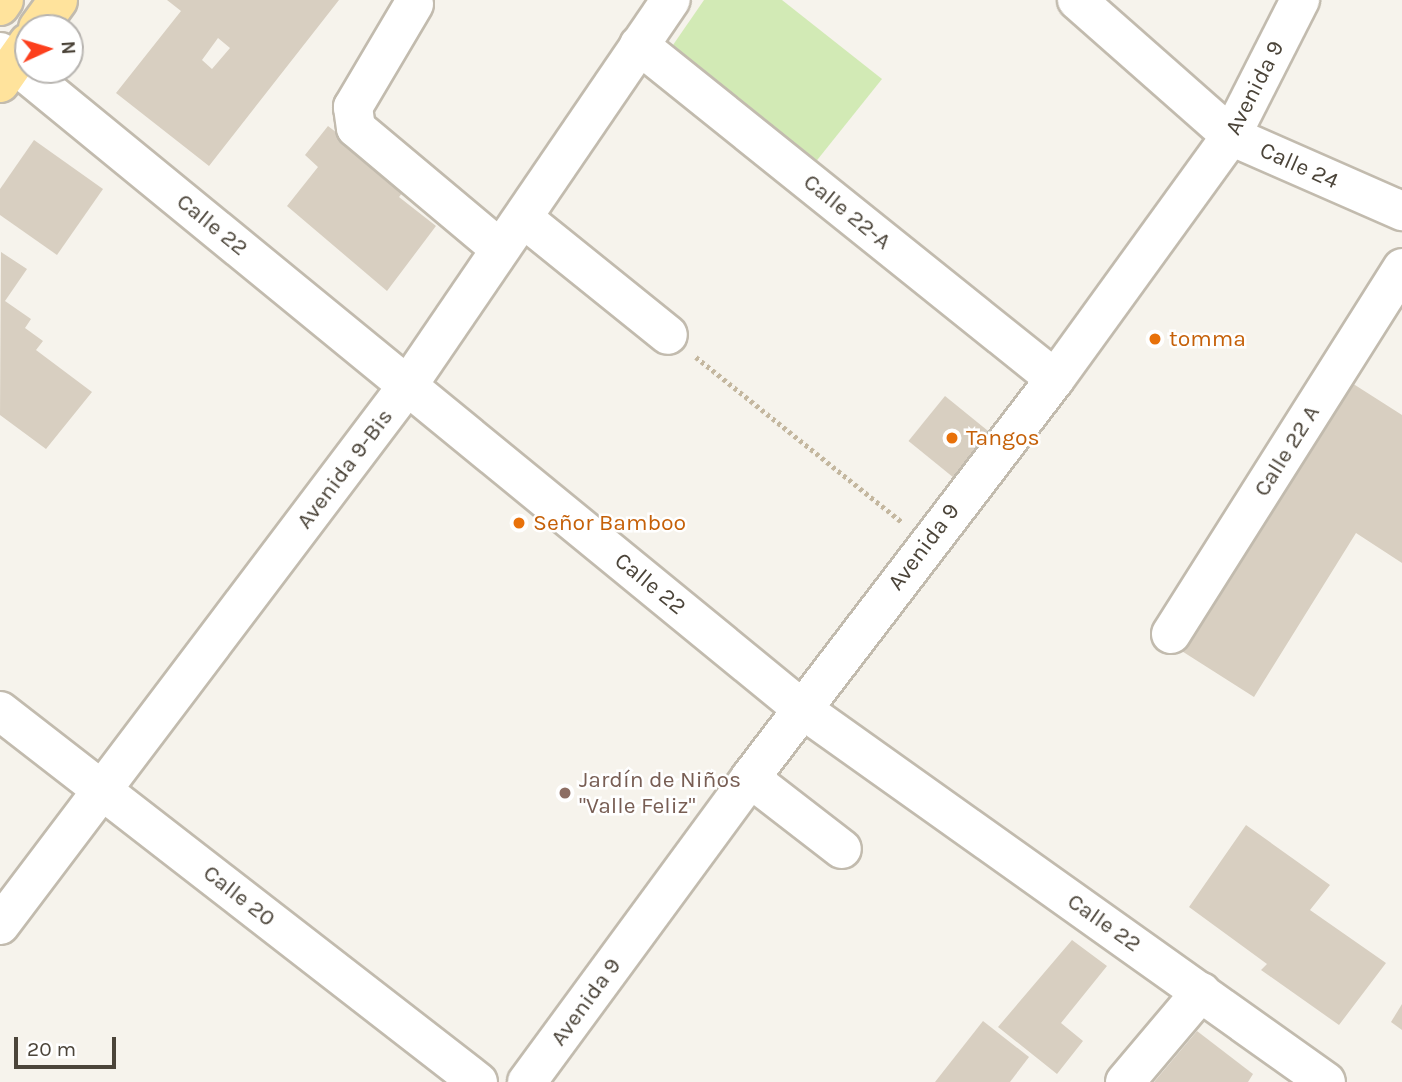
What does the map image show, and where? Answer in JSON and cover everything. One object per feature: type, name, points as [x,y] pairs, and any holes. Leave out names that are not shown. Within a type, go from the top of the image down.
[{"type":"main road","points":[[0,6],[4,0]]},
{"type":"street","name":"Avenida 9-Bis","points":[[0,925],[408,385],[671,0]]},
{"type":"street","name":"Calle 24","points":[[1077,0],[1231,136],[1402,211]]},
{"type":"street","name":"Avenida 9","points":[[527,1082],[927,542],[1055,379],[1231,136],[1300,0]]},
{"type":"street","points":[[414,4],[353,107],[356,128],[500,250]]},
{"type":"street","name":"Calle 22-A","points":[[639,45],[1055,379]]},
{"type":"street","name":"Calle 22","points":[[10,60],[802,709],[1326,1082]]},
{"type":"street","points":[[523,218],[668,335]]},
{"type":"street","name":"Calle 22 A","points":[[1171,634],[1402,268]]},
{"type":"street","name":"Calle 20","points":[[0,710],[478,1082]]},
{"type":"street","points":[[750,778],[842,849]]},
{"type":"street","points":[[1125,1082],[1201,992]]},
{"type":"path","points":[[668,335],[927,542]]},
{"type":"green space","points":[[704,0],[782,0],[882,79],[814,164],[673,45]]},
{"type":"building","points":[[167,0],[339,0],[209,166],[116,93],[181,11]],"holes":[[[218,38],[230,48],[212,69],[202,60]]]},
{"type":"building","points":[[328,126],[407,187],[399,197],[436,226],[387,291],[287,206],[318,167],[305,155]]},
{"type":"building","points":[[34,140],[103,189],[57,255],[0,215],[0,189]]},
{"type":"building","points":[[1,252],[27,269],[5,301],[31,319],[25,328],[43,341],[36,350],[92,392],[46,449],[0,415]]},
{"type":"building","points":[[1344,378],[1402,415],[1402,563],[1356,533],[1254,697],[1177,648]]},
{"type":"building","name":"Tangos","points":[[945,396],[994,436],[957,481],[908,441]]},
{"type":"building","points":[[1246,825],[1330,885],[1310,910],[1386,963],[1339,1025],[1261,970],[1267,964],[1189,907]]},
{"type":"building","points":[[1072,940],[1107,966],[1061,1023],[1083,1041],[1057,1074],[998,1027]]},
{"type":"building","points":[[1402,1004],[1402,1030],[1391,1022]]},
{"type":"building","points":[[983,1021],[1029,1057],[1010,1082],[935,1082]]},
{"type":"building","points":[[1197,1031],[1253,1074],[1248,1082],[1154,1082]]},
{"type":"place","name":"tomma","points":[[1155,339]]},
{"type":"place","name":"Tangos","points":[[952,438]]},
{"type":"place","name":"Señor Bamboo","points":[[519,523]]},
{"type":"place","name":"Jardín de Niños \"Valle Feliz\"","points":[[565,793]]}]
